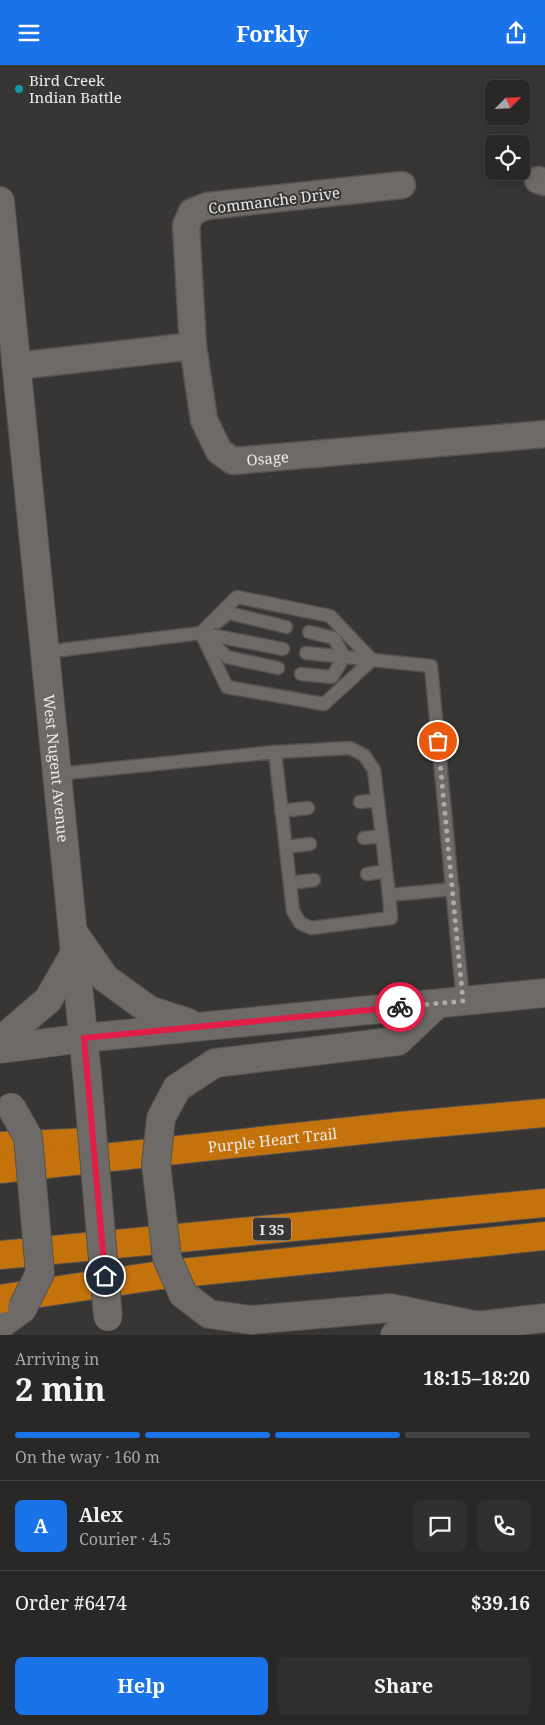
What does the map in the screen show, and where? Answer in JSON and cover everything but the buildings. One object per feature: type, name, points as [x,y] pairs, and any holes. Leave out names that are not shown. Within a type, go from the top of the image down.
[{"type":"highway","name":"Purple Heart Trail","points":[[0,1169],[400,1126],[545,1113]]},
{"type":"highway","points":[[0,1146],[400,1126]]},
{"type":"highway","name":"I 35","points":[[0,1255],[545,1203]]},
{"type":"highway","points":[[11,1304],[161,1275],[545,1236]]},
{"type":"main road","name":"West Nugent Avenue","points":[[0,201],[84,1038],[109,1326]]},
{"type":"main road","points":[[0,1038],[7,1035],[48,1000],[74,943],[105,978],[149,1010],[200,1027]]},
{"type":"main road","points":[[0,1049],[84,1038],[545,993]]},
{"type":"main road","points":[[450,1003],[398,1041],[215,1063],[176,1088],[161,1118],[156,1163],[167,1258],[183,1294],[209,1314],[251,1321],[390,1308],[479,1326]]},
{"type":"main road","points":[[0,1325],[11,1304],[40,1273],[28,1137],[5,1103]]},
{"type":"main road","points":[[394,1335],[441,1333],[479,1326],[545,1318]]},
{"type":"street","name":"Commanche Drive","points":[[193,346],[186,225],[192,212],[207,206],[402,185]]},
{"type":"street","points":[[17,366],[193,346]]},
{"type":"street","name":"Osage","points":[[193,346],[204,420],[219,451],[233,461],[545,434]]},
{"type":"lane","points":[[201,633],[237,597],[330,616],[372,660]]},
{"type":"lane","points":[[201,633],[229,613],[286,627]]},
{"type":"lane","points":[[45,653],[201,633],[283,649]]},
{"type":"lane","points":[[201,633],[227,687],[324,705],[372,660]]},
{"type":"lane","points":[[201,633],[227,657],[278,669]]},
{"type":"lane","points":[[309,633],[334,638],[344,657]]},
{"type":"lane","points":[[306,653],[432,666],[453,889],[450,1003]]},
{"type":"lane","points":[[301,674],[332,677],[344,657]]},
{"type":"lane","points":[[58,774],[275,752],[350,748],[364,755],[374,770],[391,918],[311,928],[300,923],[293,911],[275,752]]},
{"type":"lane","points":[[360,802],[378,800]]},
{"type":"lane","points":[[281,811],[308,808]]},
{"type":"lane","points":[[364,838],[382,836]]},
{"type":"lane","points":[[286,847],[310,844]]},
{"type":"lane","points":[[367,874],[386,871]]},
{"type":"lane","points":[[290,883],[314,880]]},
{"type":"lane","points":[[389,895],[453,889]]},
{"type":"way so far","points":[[400,1007],[463,1001],[438,741]]},
{"type":"place","name":"Bird Creek Indian Battle","points":[[19,89]]},
{"type":"route","points":[[105,1276],[84,1038],[400,1007]]}]
